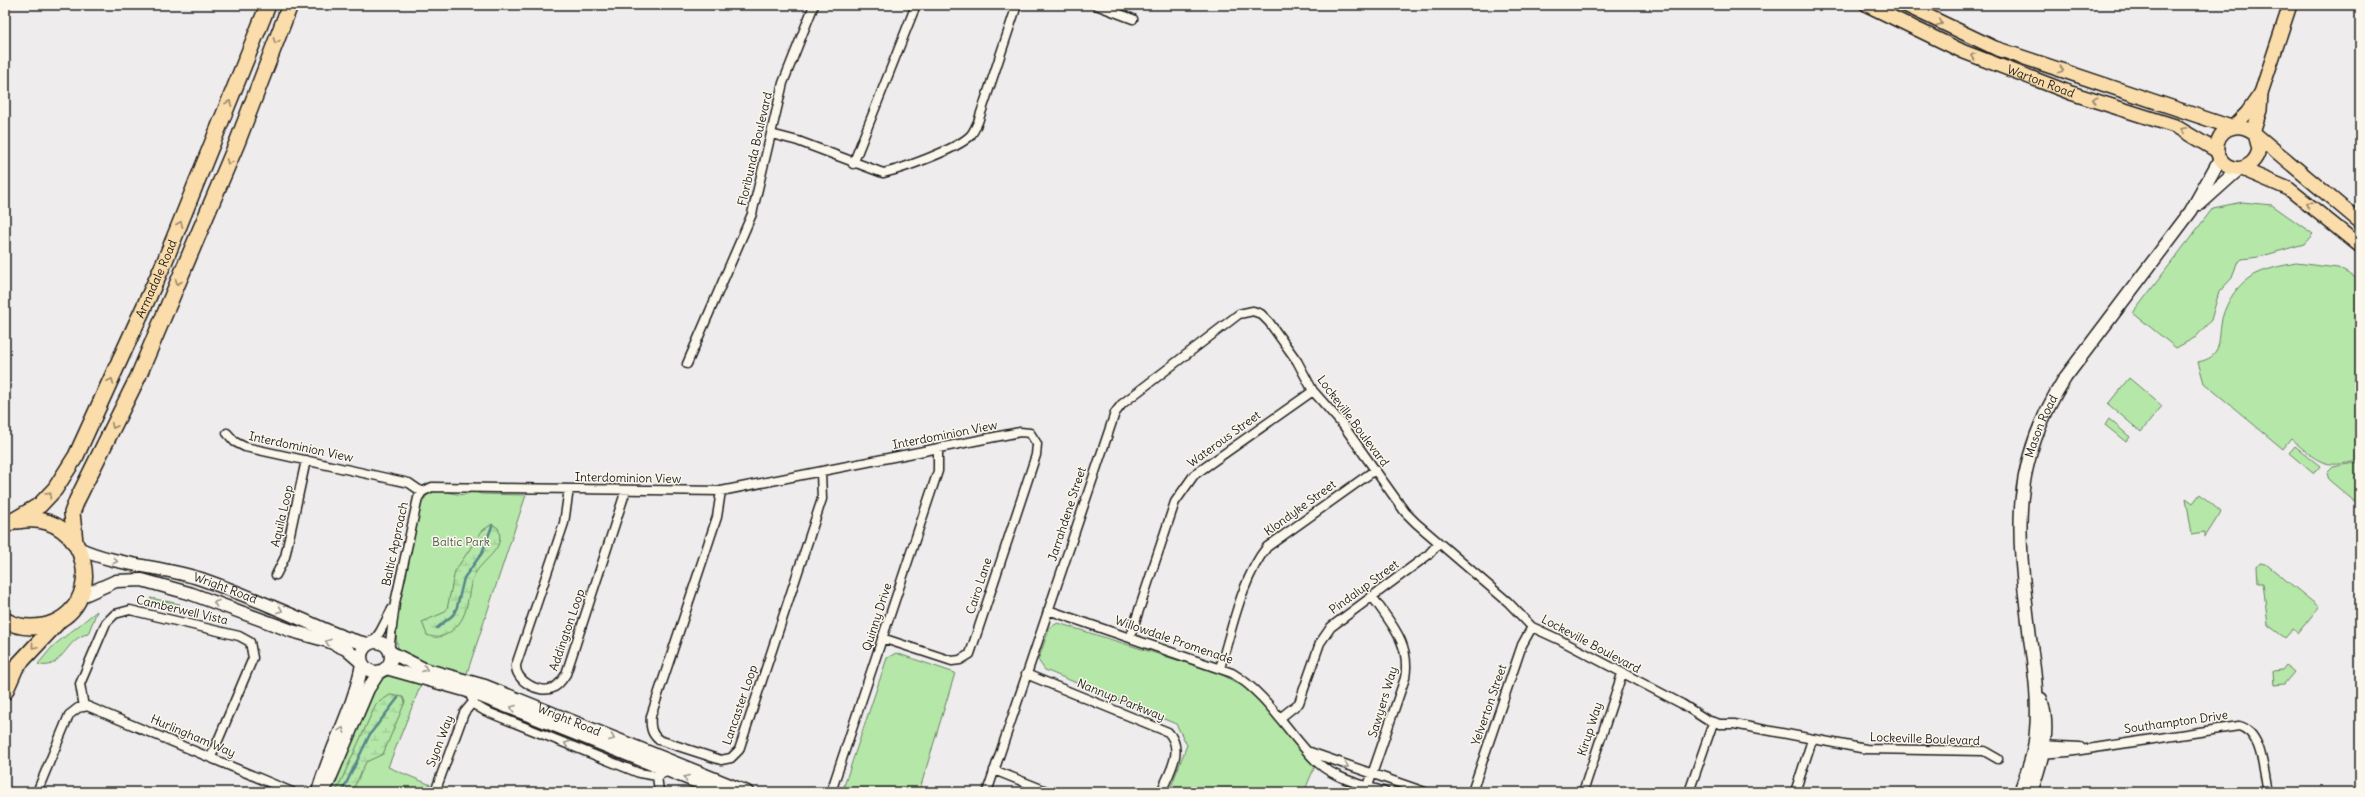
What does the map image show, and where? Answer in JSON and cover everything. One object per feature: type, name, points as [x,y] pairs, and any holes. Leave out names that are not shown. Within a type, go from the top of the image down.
[{"type":"highway","name":"Armadale Road","points":[[6,526],[40,505],[55,489],[76,456],[164,263],[268,5]]},
{"type":"highway","name":"Armadale Road","points":[[80,597],[84,583],[85,570],[77,545],[72,513],[76,500],[138,377],[237,143],[290,5]]},
{"type":"highway","points":[[6,526],[31,519],[44,521],[67,532],[77,545]]},
{"type":"highway","points":[[5,692],[16,667],[61,618],[72,609],[80,597]]},
{"type":"highway","points":[[5,620],[22,627],[36,627],[49,624],[61,618]]},
{"type":"main road","name":"Warton Road","points":[[1867,5],[1964,52],[2071,93],[2175,126],[2218,155],[2230,168],[2241,169],[2289,189],[2357,238]]},
{"type":"main road","name":"Warton Road","points":[[1905,5],[1995,48],[2232,126],[2244,127],[2254,133],[2360,222]]},
{"type":"main road","points":[[2218,155],[2220,134],[2247,113],[2261,92],[2290,5]]},
{"type":"main road","points":[[2241,169],[2252,164],[2258,155],[2259,144],[2254,133],[2260,110],[2261,92]]},
{"type":"main road","name":"Mason Road","points":[[2192,211],[2218,155]]},
{"type":"main road","name":"Mason Road","points":[[2031,792],[2039,749],[2036,684],[2019,528],[2024,474],[2036,434],[2064,378],[2192,211],[2241,169]]},
{"type":"main road","name":"Wright Road","points":[[77,545],[97,557],[150,566],[202,580],[252,598],[330,632],[371,643]]},
{"type":"main road","name":"Wright Road","points":[[80,597],[116,580],[142,580],[192,594],[292,631],[328,641],[346,649],[362,663]]},
{"type":"main road","points":[[371,643],[383,643],[390,651],[390,659],[368,690],[328,783],[319,792],[324,771],[355,696],[362,663],[361,651],[371,643]]},
{"type":"main road","name":"Wright Road","points":[[390,651],[424,670],[485,686],[721,789]]},
{"type":"main road","points":[[362,663],[369,670],[382,670]]},
{"type":"main road","name":"Wright Road","points":[[382,670],[468,690],[668,771],[721,789],[747,792]]},
{"type":"main road","name":"Mason Road","points":[[2020,792],[2039,749]]},
{"type":"street","name":"Floribunda Boulevard","points":[[687,364],[752,214],[783,83],[814,5]]},
{"type":"street","points":[[853,164],[916,5]]},
{"type":"street","points":[[771,134],[798,141],[853,164],[883,174],[958,144],[971,135],[978,122],[1017,5]]},
{"type":"street","points":[[1102,6],[1132,19]]},
{"type":"street","name":"Jarrahdene Street","points":[[987,792],[1115,413],[1122,404],[1239,314],[1250,311],[1256,312]]},
{"type":"street","name":"Lockeville Boulevard","points":[[1256,312],[1269,322],[1297,361],[1313,391],[1343,425],[1405,512],[1438,544],[1508,602],[1532,627],[1682,704],[1713,723],[1734,724],[1812,740],[1880,751],[1984,752],[1998,759]]},
{"type":"street","name":"Waterous Street","points":[[1130,637],[1175,502],[1188,481],[1313,391]]},
{"type":"street","name":"Interdominion View","points":[[227,433],[240,445],[409,483],[422,492],[432,487],[721,491],[1020,432],[1028,432],[1034,438]]},
{"type":"street","name":"Cairo Lane","points":[[882,638],[952,661],[965,658],[970,654],[1036,455],[1037,444],[1034,438]]},
{"type":"street","name":"Quinny Drive","points":[[831,792],[938,471],[938,448]]},
{"type":"street","name":"Aquila Loop","points":[[276,575],[285,557],[306,460]]},
{"type":"street","name":"Klondyke Street","points":[[1220,668],[1252,570],[1267,547],[1375,470]]},
{"type":"street","name":"Lancaster Loop","points":[[721,491],[717,517],[653,708],[650,723],[653,734],[659,740],[721,760],[731,758],[739,750],[822,499],[822,472]]},
{"type":"street","name":"Addington Loop","points":[[568,489],[564,523],[516,665],[517,673],[521,679],[533,686],[552,689],[561,682],[566,674],[626,490]]},
{"type":"street","name":"Baltic Approach","points":[[390,651],[395,603],[418,498],[422,492]]},
{"type":"street","name":"Pindalup Street","points":[[1280,718],[1299,703],[1320,643],[1331,627],[1428,555],[1438,544]]},
{"type":"street","name":"Sawyers Way","points":[[1367,789],[1405,678],[1407,659],[1400,638],[1372,596]]},
{"type":"street","name":"Baltic Approach","points":[[371,643],[380,632],[395,603]]},
{"type":"street","name":"Camberwell Vista","points":[[84,706],[80,684],[106,623],[115,614],[130,610],[239,636],[250,642],[253,658],[211,757]]},
{"type":"street","name":"Willowdale Promenade","points":[[1048,610],[1220,668],[1252,685],[1310,752],[1329,771],[1367,789],[1385,792]]},
{"type":"street","name":"Yelverton Street","points":[[1472,792],[1522,645],[1532,627]]},
{"type":"street","name":"Nannup Parkway","points":[[1026,674],[1168,732],[1176,742],[1177,753],[1161,792]]},
{"type":"street","name":"Kirup Way","points":[[1583,792],[1622,674]]},
{"type":"street","points":[[468,690],[473,702],[485,711],[639,773],[657,776],[668,771]]},
{"type":"street","name":"Syon Way","points":[[435,792],[464,713],[473,702]]},
{"type":"street","points":[[37,792],[69,715],[75,710],[84,706]]},
{"type":"street","name":"Hurlingham Way","points":[[84,706],[92,707],[292,792]]},
{"type":"street","points":[[1689,792],[1713,723]]},
{"type":"street","name":"Southampton Drive","points":[[2039,749],[2088,748],[2239,726],[2248,730],[2255,738],[2268,792]]},
{"type":"street","points":[[1795,792],[1812,740]]},
{"type":"street","name":"Willowdale Promenade","points":[[1310,752],[1372,775],[1425,792]]},
{"type":"street","points":[[994,770],[1049,792]]},
{"type":"street","points":[[657,776],[660,792]]},
{"type":"green space","points":[[2242,202],[2272,205],[2313,234],[2304,244],[2259,257],[2242,259],[2237,263],[2232,278],[2219,292],[2211,320],[2196,337],[2176,348],[2133,313],[2213,208]]},
{"type":"green space","points":[[2296,263],[2338,268],[2360,280],[2360,460],[2338,464],[2322,462],[2291,439],[2283,449],[2204,383],[2198,362],[2211,357],[2217,349],[2222,318],[2230,298],[2244,282],[2254,275],[2272,268]]},
{"type":"green space","points":[[2129,378],[2162,406],[2141,432],[2108,404]]},
{"type":"green space","points":[[2109,419],[2130,437],[2126,442],[2105,425]]},
{"type":"green space","points":[[2295,446],[2320,466],[2314,474],[2289,453]]},
{"type":"green space","points":[[2360,462],[2360,500],[2357,497],[2354,501],[2329,480],[2327,473],[2333,467]]},
{"type":"green space","name":"Baltic Park","points":[[438,490],[456,494],[464,494],[473,491],[481,494],[526,495],[466,676],[431,668],[399,650],[396,639],[399,603],[420,506],[427,495]]},
{"type":"green space","points":[[2200,494],[2221,512],[2205,537],[2205,532],[2192,534],[2186,498],[2193,503]]},
{"type":"green space","points":[[492,524],[498,528],[500,535],[499,541],[494,552],[480,567],[472,579],[465,612],[461,620],[456,628],[447,634],[437,637],[427,635],[422,622],[443,613],[447,609],[455,571],[482,531]]},
{"type":"green space","points":[[2260,563],[2266,564],[2319,607],[2298,633],[2293,629],[2285,638],[2268,625],[2263,583],[2258,583],[2257,567]]},
{"type":"green space","points":[[150,598],[180,604],[171,608],[164,608],[156,605]]},
{"type":"green space","points":[[97,611],[88,634],[74,641],[52,664],[38,664],[53,646]]},
{"type":"green space","points":[[1058,623],[1219,673],[1251,691],[1315,766],[1304,792],[1169,792],[1187,745],[1176,724],[1045,670],[1038,660],[1050,627]]},
{"type":"green space","points":[[896,653],[955,673],[919,792],[842,792],[887,658]]},
{"type":"green space","points":[[2286,665],[2294,672],[2284,684],[2274,685],[2273,671],[2282,670]]},
{"type":"green space","points":[[384,674],[422,682],[388,767],[431,785],[430,792],[328,792],[373,687]]},
{"type":"green space","points":[[390,695],[403,697],[405,702],[383,754],[366,762],[352,792],[336,792],[376,704]]},
{"type":"waterway","points":[[437,628],[453,615],[457,607],[464,578],[482,553],[492,526]]},
{"type":"waterway","points":[[342,792],[370,734],[398,698]]}]
